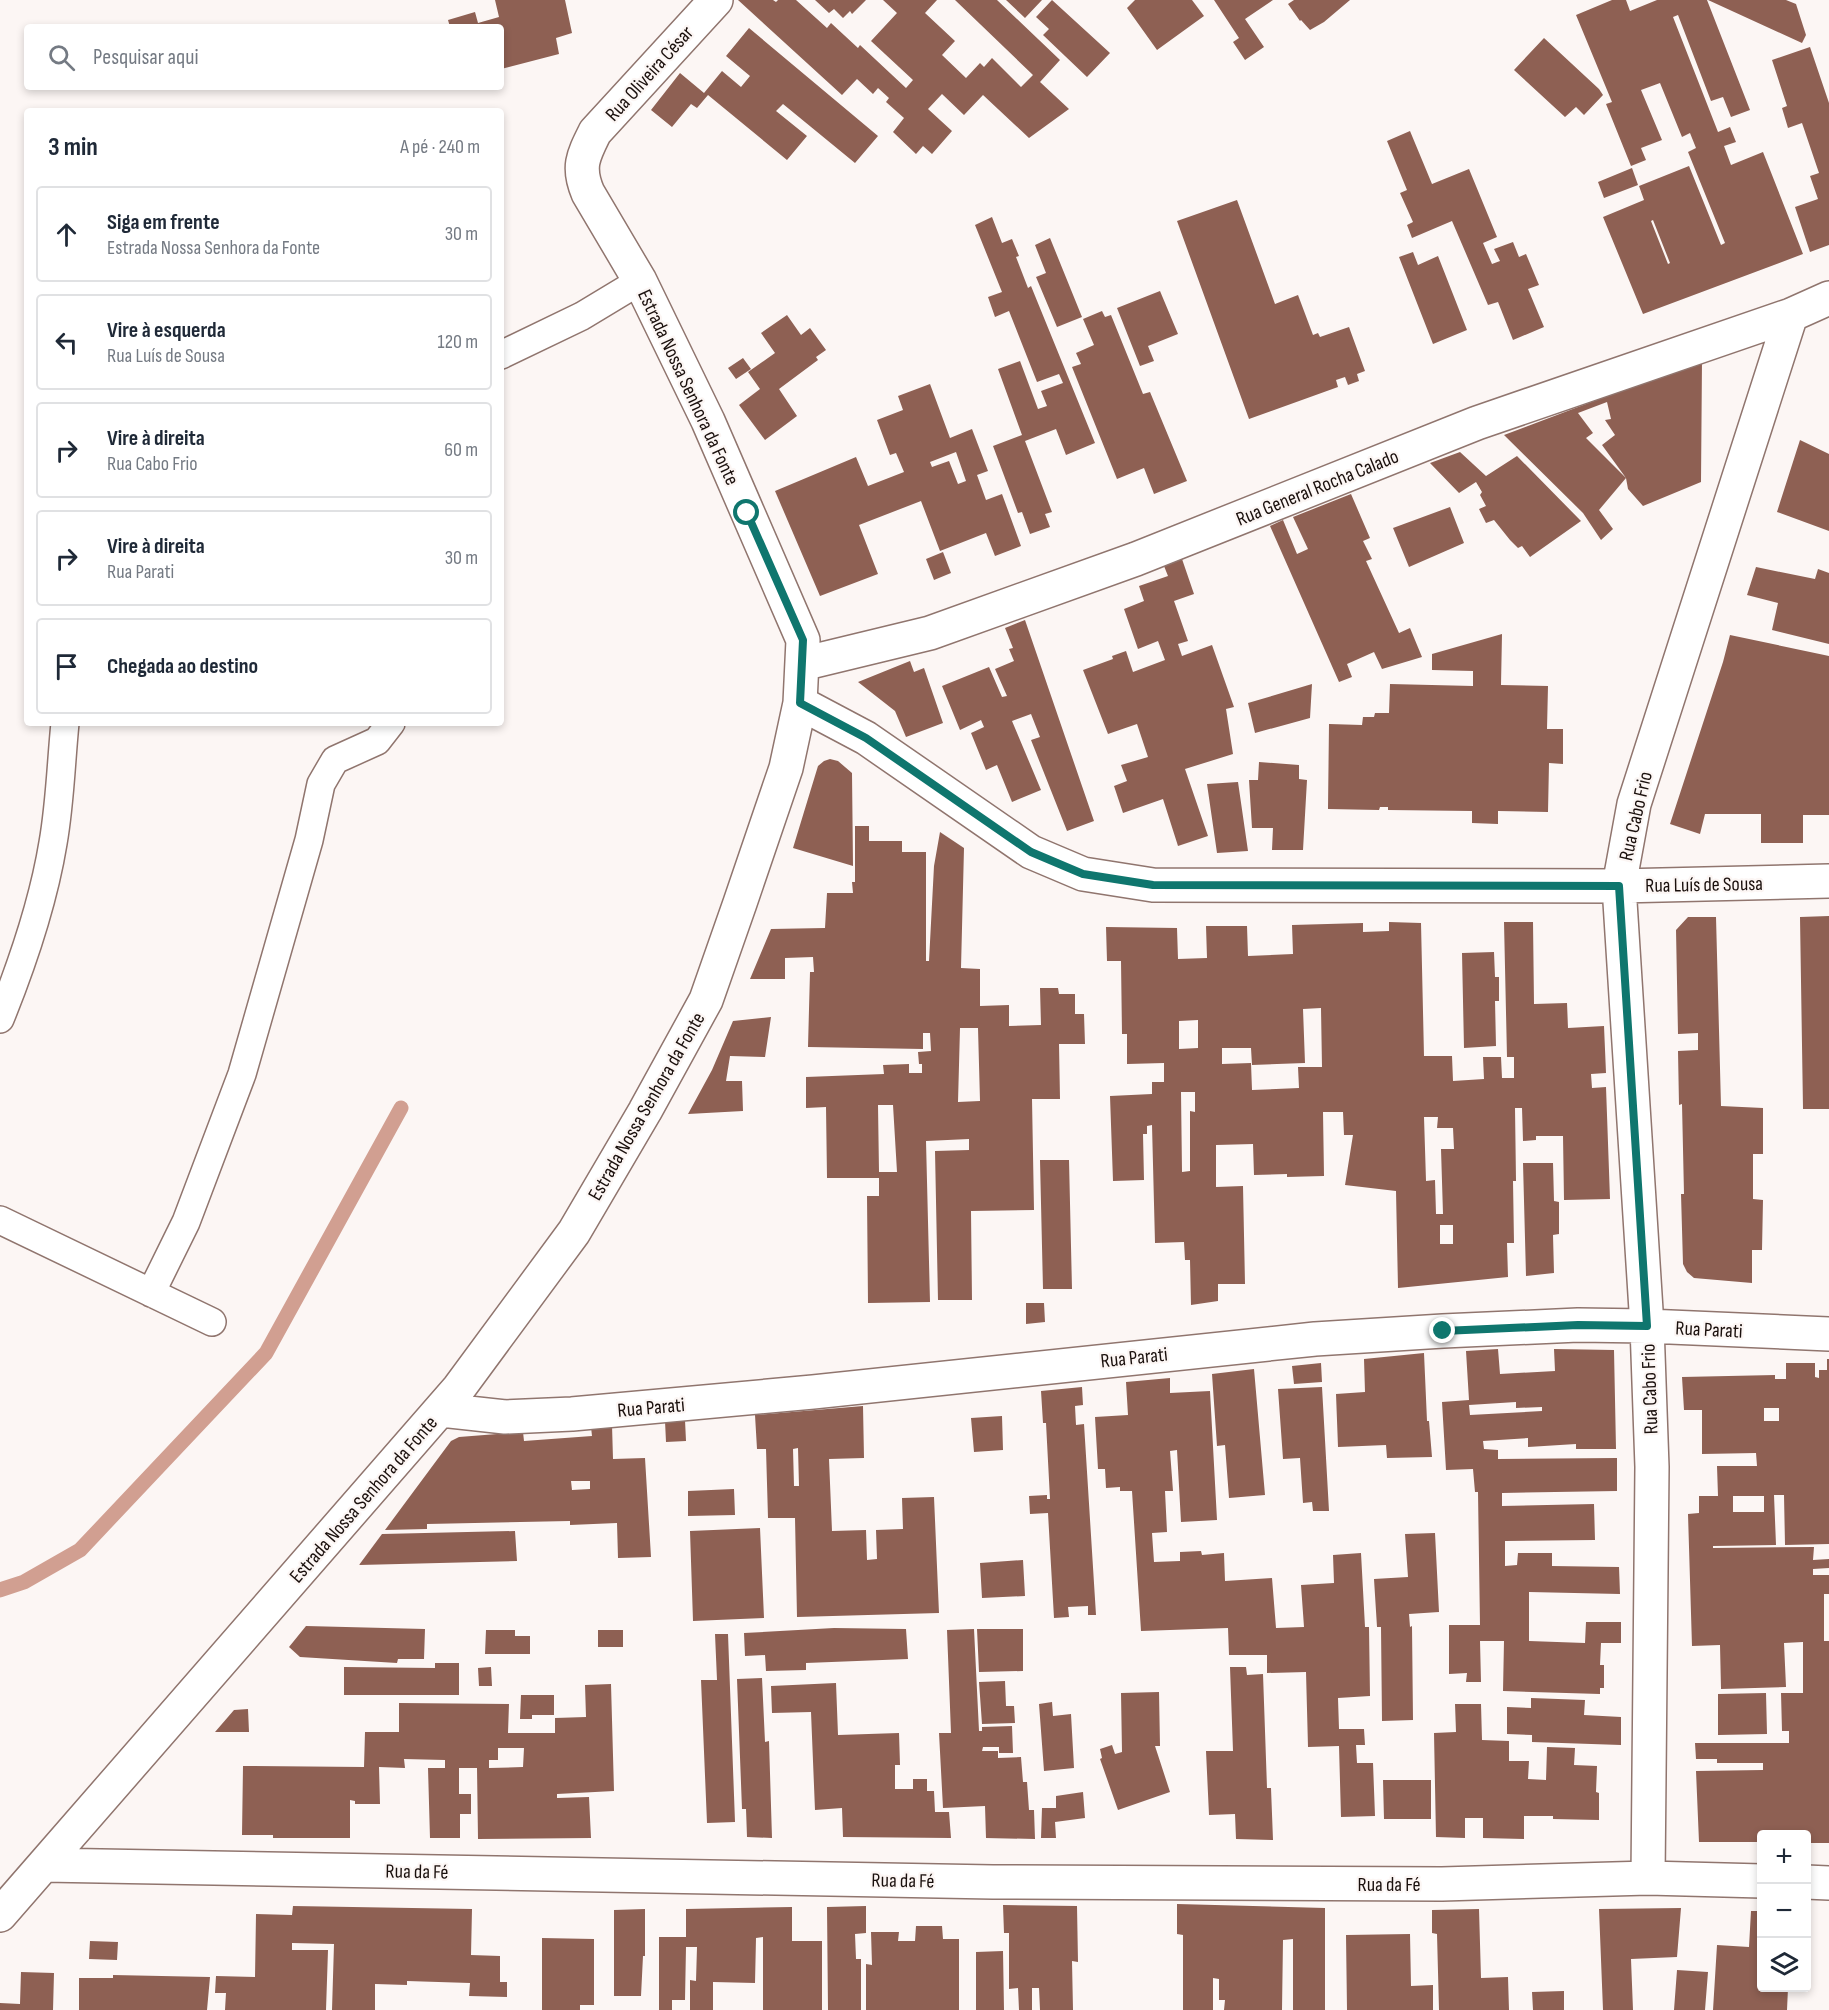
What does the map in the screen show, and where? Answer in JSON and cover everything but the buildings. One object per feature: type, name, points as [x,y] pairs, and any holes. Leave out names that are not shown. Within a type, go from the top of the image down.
[{"type":"street","name":"Rua Oliveira César","points":[[586,150],[596,132],[716,0]]},
{"type":"street","name":"Estrada Nossa Senhora da Fonte","points":[[0,1915],[441,1410],[574,1232],[645,1111],[706,1000],[786,768],[800,703],[803,640],[708,421],[640,281],[582,180],[581,166],[586,150]]},
{"type":"street","name":"Rua General Rocha Calado","points":[[802,664],[930,633],[1136,559],[1477,423],[1791,315],[1829,298]]},
{"type":"street","name":"Rua Cabo Frio","points":[[1648,1878],[1652,1467],[1647,1326],[1619,886],[1634,804],[1791,315]]},
{"type":"street","name":"Rua Luís de Sousa","points":[[800,703],[866,738],[1031,852],[1083,874],[1153,885],[1619,886],[1829,881]]},
{"type":"street","name":"Rua Parati","points":[[441,1410],[505,1417],[572,1414],[813,1392],[1315,1339],[1578,1325],[1829,1334]]},
{"type":"street","name":"Rua da Fé","points":[[44,1864],[993,1882],[1442,1884],[1648,1878],[1757,1881]]},
{"type":"street","points":[[1811,1882],[1829,1883]]},
{"type":"lane","points":[[504,354],[582,316],[640,281]]},
{"type":"lane","points":[[0,1019],[22,965],[36,919],[51,853],[65,726]]},
{"type":"lane","points":[[151,1293],[186,1222],[242,1074],[309,840],[321,784],[335,760],[377,741],[389,726]]},
{"type":"lane","points":[[0,1220],[212,1322]]},
{"type":"waterway","points":[[0,1590],[24,1582],[80,1550],[266,1353],[401,1108]]},
{"type":"route","points":[[747,513],[803,640],[800,703],[866,738],[1031,852],[1083,874],[1153,885],[1619,886],[1647,1326],[1578,1325],[1443,1331]]}]
